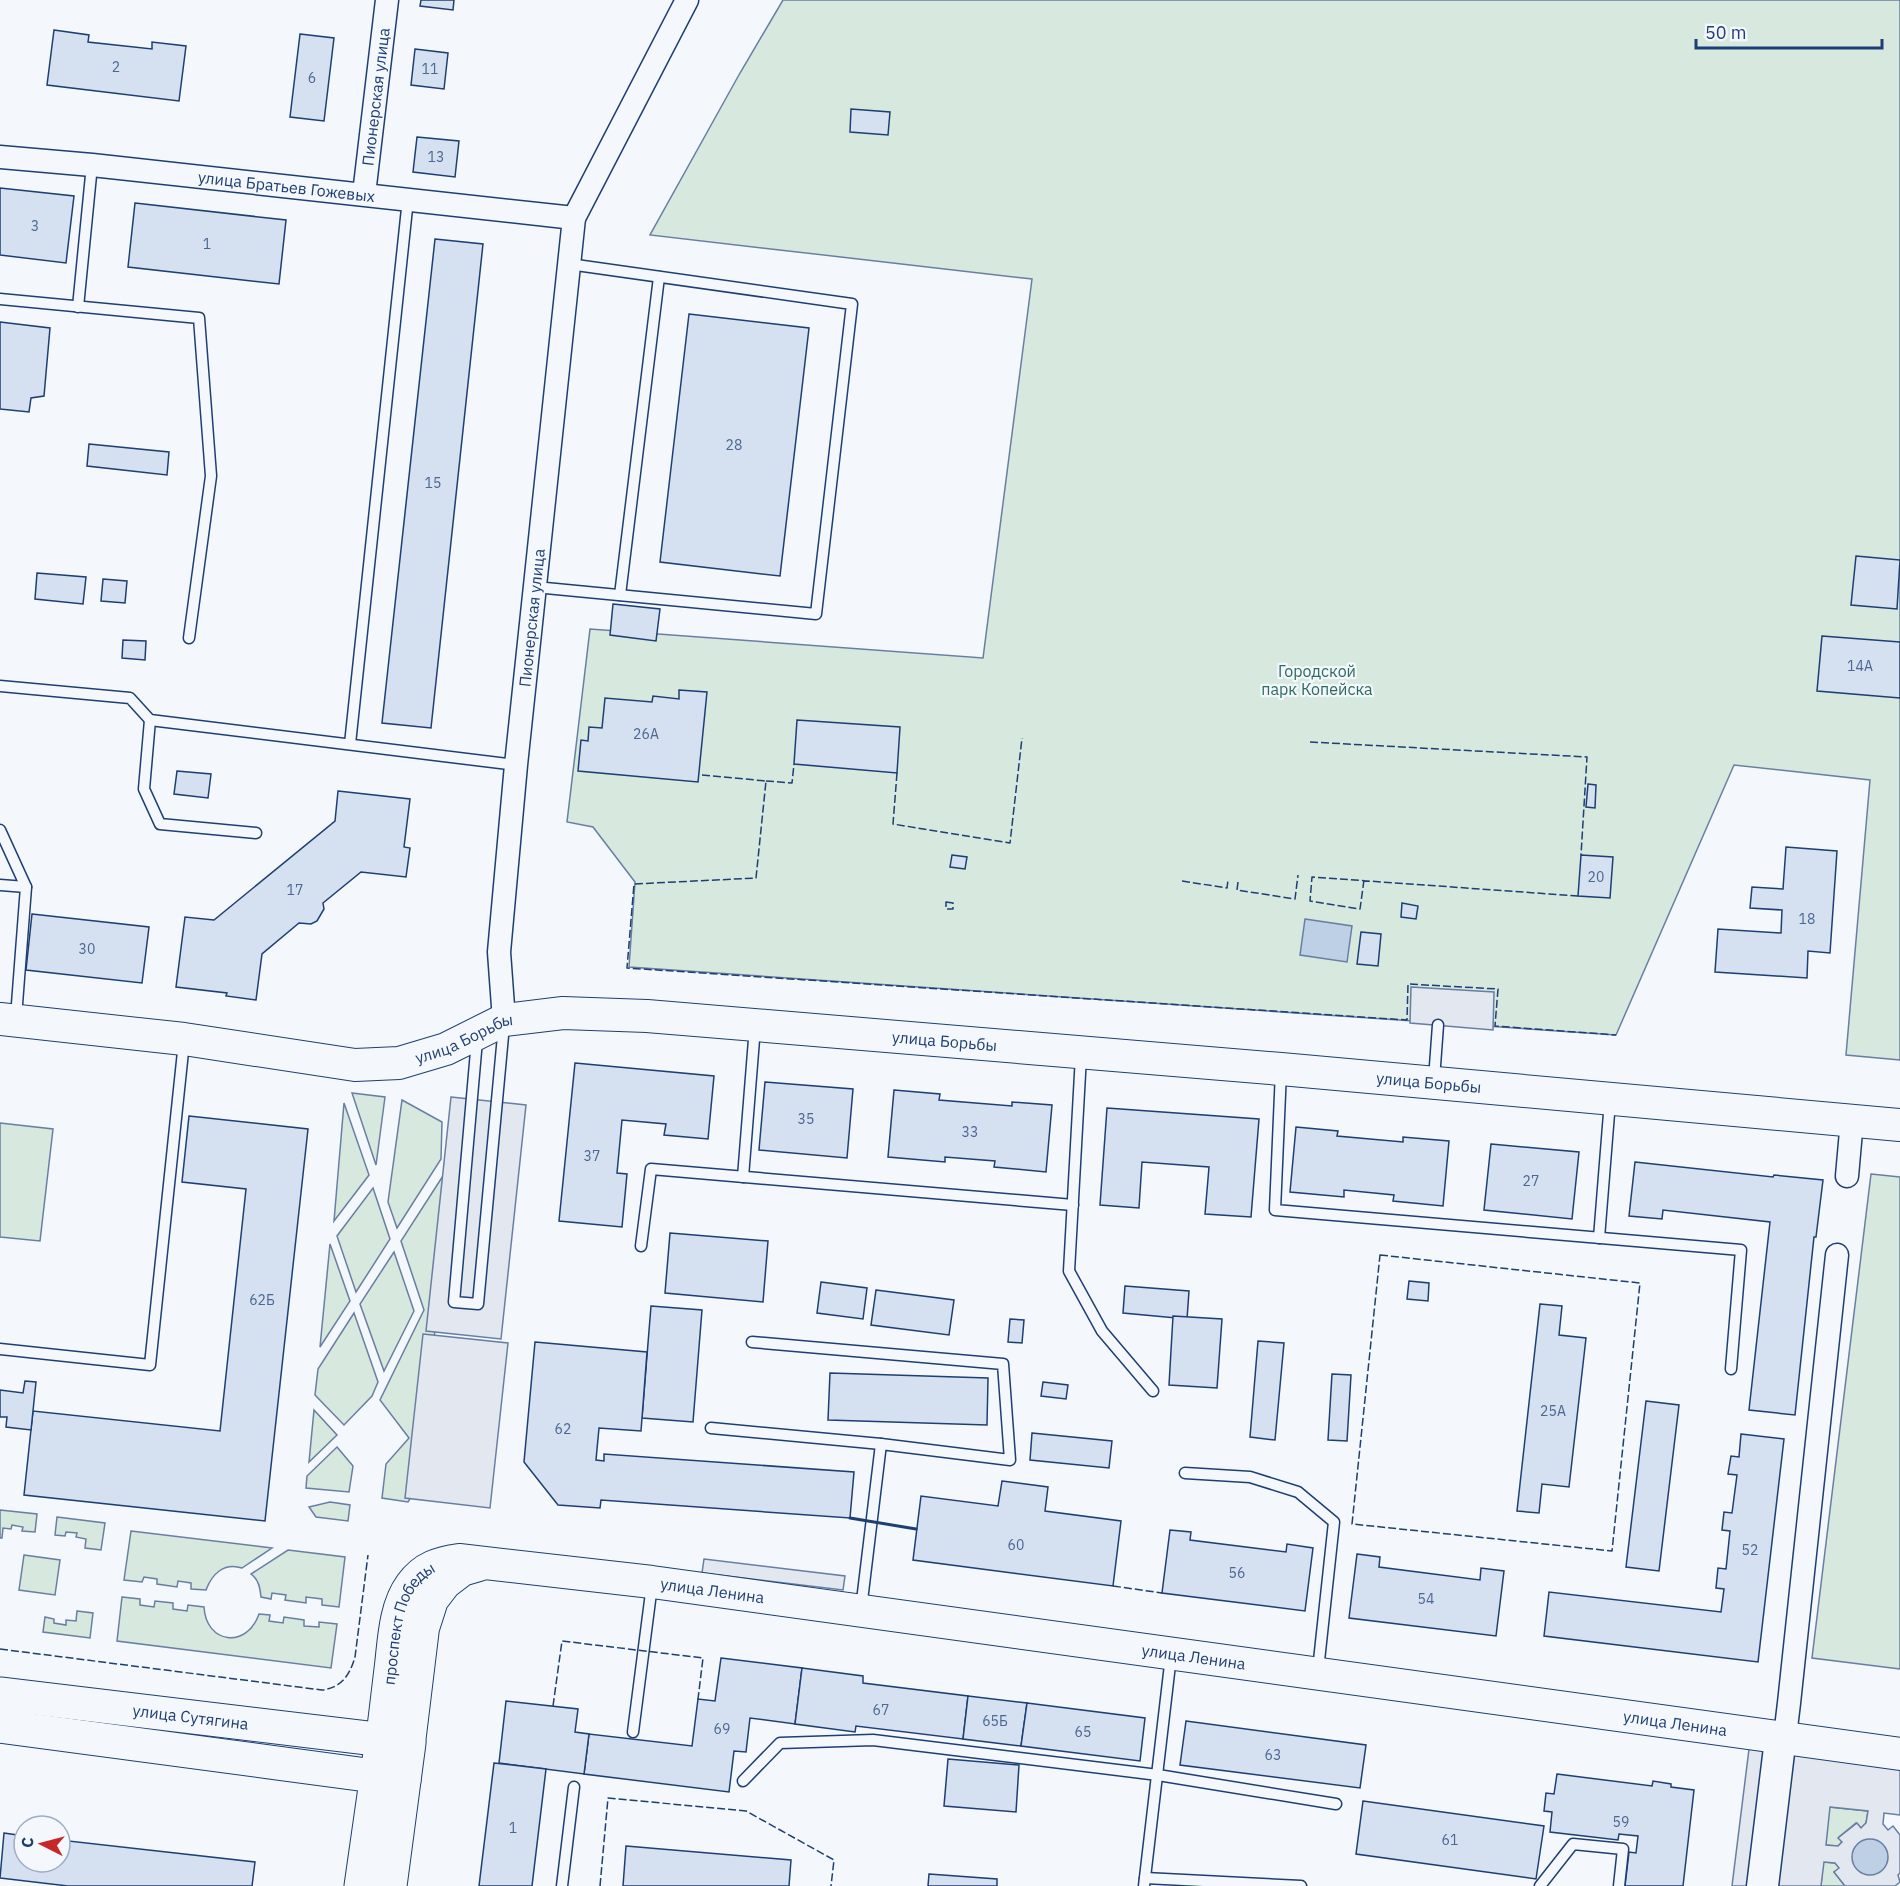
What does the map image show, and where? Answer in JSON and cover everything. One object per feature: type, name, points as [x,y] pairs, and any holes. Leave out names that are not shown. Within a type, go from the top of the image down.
[{"type":"main road","name":"улица Сутягина","points":[[0,1694],[395,1741]]},
{"type":"main road","name":"улица Сутягина","points":[[0,1726],[390,1778]]},
{"type":"main road","name":"проспект Победы","points":[[361,1886],[390,1778],[395,1741]]},
{"type":"main road","name":"проспект Победы","points":[[390,1778],[390,1886]]},
{"type":"street","name":"Пионерская улица","points":[[364,194],[387,0]]},
{"type":"street","points":[[574,218],[687,0]]},
{"type":"street","name":"улица Братьев Гожевых","points":[[0,157],[574,218]]},
{"type":"street","name":"Пионерская улица","points":[[491,1027],[516,765],[574,218]]},
{"type":"street","name":"улица Борьбы","points":[[8,1020],[184,1039],[355,1065],[399,1063],[446,1049],[491,1027],[563,1013],[647,1016],[1281,1069],[1900,1125]]},
{"type":"street","points":[[1847,1176],[1852,1120]]},
{"type":"street","points":[[1767,1886],[1777,1737],[1837,1255]]},
{"type":"street","name":"проспект Победы","points":[[395,1741],[395,1629],[402,1603],[411,1584],[438,1563],[459,1560],[486,1563]]},
{"type":"street","name":"улица Ленина","points":[[486,1563],[861,1610],[1900,1754]]},
{"type":"lane","points":[[78,306],[92,165]]},
{"type":"lane","points":[[350,744],[408,199]]},
{"type":"lane","points":[[535,587],[816,614],[852,304],[569,264]]},
{"type":"lane","points":[[620,595],[659,277]]},
{"type":"lane","points":[[0,299],[199,318],[211,476],[189,638]]},
{"type":"lane","points":[[0,686],[130,698],[150,720],[516,765]]},
{"type":"lane","points":[[150,720],[144,789],[160,824],[256,833]]},
{"type":"lane","points":[[0,830],[26,887],[8,1020]]},
{"type":"lane","points":[[0,885],[26,887]]},
{"type":"lane","points":[[744,1177],[756,1025]]},
{"type":"lane","points":[[1434,1083],[1438,1025]]},
{"type":"lane","points":[[491,1027],[478,1304],[454,1302],[491,1027]]},
{"type":"lane","points":[[0,1349],[150,1365],[184,1039]]},
{"type":"lane","points":[[1081,1053],[1070,1271],[1102,1331],[1153,1391]]},
{"type":"lane","points":[[1281,1069],[1275,1210],[1741,1250],[1731,1370]]},
{"type":"lane","points":[[1599,1238],[1610,1098]]},
{"type":"lane","points":[[641,1246],[651,1168],[1073,1205]]},
{"type":"lane","points":[[711,1428],[881,1444],[1010,1460],[1003,1364],[752,1342]]},
{"type":"lane","points":[[861,1610],[881,1444]]},
{"type":"lane","points":[[1185,1473],[1250,1477],[1298,1492],[1334,1522],[1318,1674]]},
{"type":"lane","points":[[633,1732],[652,1582]]},
{"type":"lane","points":[[1171,1653],[1145,1882],[1301,1886]]},
{"type":"lane","points":[[1752,1886],[1777,1737]]},
{"type":"lane","points":[[743,1780],[780,1743],[873,1740],[1158,1775],[1336,1804]]},
{"type":"lane","points":[[562,1886],[574,1787]]},
{"type":"lane","points":[[1540,1886],[1574,1844],[1623,1849],[1619,1886]]},
{"type":"green space","name":"Городской парк Копейска","points":[[783,0],[1900,0],[1900,1060],[1846,1055],[1870,780],[1734,765],[1616,1035],[629,967],[635,882],[593,827],[567,822],[590,629],[983,658],[1032,279],[650,235]]},
{"type":"green space","points":[[352,1093],[385,1097],[376,1165]]},
{"type":"green space","points":[[402,1100],[442,1122],[441,1159],[397,1228],[388,1202]]},
{"type":"green space","points":[[344,1103],[369,1175],[334,1221]]},
{"type":"green space","points":[[0,1123],[53,1129],[40,1241],[0,1237]]},
{"type":"green space","points":[[450,1165],[421,1482],[408,1502],[382,1498],[386,1464],[409,1438],[380,1400],[424,1310],[401,1241]]},
{"type":"green space","points":[[1871,1174],[1900,1177],[1900,1669],[1812,1658]]},
{"type":"green space","points":[[373,1188],[390,1239],[356,1292],[337,1236]]},
{"type":"green space","points":[[330,1244],[350,1301],[320,1347]]},
{"type":"green space","points":[[394,1252],[414,1311],[384,1371],[360,1304]]},
{"type":"green space","points":[[354,1313],[378,1382],[372,1396],[344,1425],[315,1395],[318,1369]]},
{"type":"green space","points":[[314,1410],[337,1435],[309,1462]]},
{"type":"green space","points":[[337,1447],[353,1466],[349,1492],[306,1488],[307,1476]]},
{"type":"green space","points":[[330,1502],[350,1505],[348,1521],[316,1517],[309,1507]]},
{"type":"green space","points":[[0,1510],[37,1514],[35,1532],[22,1531],[23,1527],[12,1525],[11,1529],[3,1528],[2,1538],[0,1538]]},
{"type":"green space","points":[[57,1517],[105,1523],[101,1550],[85,1548],[86,1539],[76,1537],[77,1533],[66,1532],[65,1536],[55,1535]]},
{"type":"green space","points":[[131,1531],[272,1548],[242,1568],[224,1568],[215,1574],[206,1590],[191,1589],[191,1583],[178,1581],[177,1587],[157,1584],[157,1579],[144,1577],[142,1582],[124,1580]]},
{"type":"green space","points":[[288,1550],[345,1557],[339,1607],[322,1605],[322,1599],[306,1597],[306,1603],[285,1600],[286,1595],[272,1593],[271,1599],[261,1597],[260,1587],[251,1574]]},
{"type":"green space","points":[[24,1555],[60,1560],[55,1595],[19,1590]]},
{"type":"green space","points":[[122,1597],[140,1599],[140,1605],[154,1607],[155,1601],[173,1603],[173,1609],[187,1611],[188,1605],[204,1607],[206,1619],[212,1629],[219,1635],[228,1637],[237,1637],[246,1633],[259,1614],[270,1615],[269,1621],[283,1623],[284,1617],[304,1620],[304,1626],[319,1627],[319,1622],[337,1624],[331,1668],[117,1641]]},
{"type":"green space","points":[[77,1611],[93,1613],[90,1638],[43,1632],[45,1617],[54,1619],[54,1623],[66,1625],[66,1620],[76,1621]]},
{"type":"green space","points":[[1829,1807],[1868,1811],[1866,1823],[1861,1828],[1856,1823],[1839,1837],[1842,1842],[1838,1846],[1825,1845]]},
{"type":"green space","points":[[1823,1862],[1835,1863],[1840,1868],[1834,1872],[1845,1886],[1821,1886]]},
{"type":"shaded area","points":[[1411,987],[1494,992],[1493,1030],[1410,1023]]},
{"type":"shaded area","points":[[451,1097],[526,1105],[501,1339],[426,1331]]},
{"type":"shaded area","points":[[423,1334],[508,1343],[490,1508],[405,1498]]},
{"type":"shaded area","points":[[704,1559],[845,1576],[843,1590],[702,1573]]},
{"type":"shaded area","points":[[1751,1733],[1900,1754],[1900,1815],[1884,1813],[1883,1824],[1888,1830],[1893,1826],[1900,1835],[1900,1873],[1898,1875],[1900,1882],[1895,1886],[1845,1886],[1834,1872],[1839,1868],[1835,1863],[1824,1862],[1821,1886],[1732,1886]],"holes":[[[1830,1807],[1868,1811],[1866,1823],[1861,1828],[1857,1823],[1838,1838],[1842,1842],[1838,1846],[1826,1845]]]},
{"type":"water","points":[[1305,919],[1352,926],[1347,962],[1300,955]]},
{"type":"water","points":[[1870,1839],[1883,1844],[1888,1857],[1883,1870],[1870,1875],[1857,1870],[1852,1857],[1857,1844]]},
{"type":"building","points":[[421,0],[454,0],[453,10],[420,6]]},
{"type":"building","points":[[54,30],[89,35],[88,42],[152,49],[152,42],[186,46],[179,101],[47,85]]},
{"type":"building","points":[[300,34],[334,38],[324,121],[290,117]]},
{"type":"building","points":[[415,49],[448,53],[444,89],[411,85]]},
{"type":"building","points":[[851,109],[890,112],[888,135],[850,132]]},
{"type":"building","points":[[417,137],[459,141],[455,177],[413,172]]},
{"type":"building","points":[[0,188],[74,196],[66,263],[0,255]]},
{"type":"building","points":[[135,203],[286,220],[279,284],[128,267]]},
{"type":"building","points":[[435,239],[483,244],[431,728],[382,723]]},
{"type":"building","points":[[689,314],[809,328],[780,576],[660,562]]},
{"type":"building","points":[[0,322],[50,328],[44,396],[31,398],[29,412],[0,409]]},
{"type":"building","points":[[89,444],[169,452],[167,475],[87,466]]},
{"type":"building","points":[[1856,556],[1900,560],[1897,609],[1851,605]]},
{"type":"building","points":[[37,573],[86,577],[83,604],[35,599]]},
{"type":"building","points":[[103,579],[127,581],[125,603],[101,601]]},
{"type":"building","points":[[613,604],[660,609],[656,641],[610,635]]},
{"type":"building","points":[[1822,636],[1900,642],[1900,698],[1817,691]]},
{"type":"building","points":[[123,640],[146,641],[145,660],[122,658]]},
{"type":"building","points":[[679,690],[707,692],[698,782],[578,771],[581,740],[588,741],[589,727],[602,728],[605,698],[652,702],[653,696],[679,699]]},
{"type":"building","points":[[797,720],[900,727],[897,773],[794,764]]},
{"type":"building","points":[[177,771],[211,774],[208,798],[174,794]]},
{"type":"building","points":[[1588,784],[1596,785],[1595,808],[1586,807]]},
{"type":"building","points":[[338,791],[410,799],[404,847],[410,848],[406,877],[361,872],[323,903],[324,909],[317,921],[311,924],[299,923],[262,954],[256,1000],[226,996],[227,993],[176,987],[185,917],[214,920],[335,821]]},
{"type":"building","points":[[1786,847],[1837,851],[1830,953],[1808,951],[1807,978],[1715,972],[1718,929],[1781,933],[1782,910],[1750,908],[1752,887],[1783,889]]},
{"type":"building","points":[[952,855],[967,857],[965,869],[950,867]]},
{"type":"building","points":[[1581,855],[1613,857],[1610,898],[1578,896]]},
{"type":"building","points":[[1402,903],[1418,906],[1416,919],[1401,917]]},
{"type":"building","points":[[32,914],[149,927],[142,983],[26,970]]},
{"type":"building","points":[[1361,932],[1381,934],[1378,966],[1357,964]]},
{"type":"building","points":[[575,1063],[714,1076],[708,1139],[664,1135],[666,1124],[622,1120],[617,1173],[627,1174],[622,1227],[559,1221]]},
{"type":"building","points":[[765,1082],[853,1089],[847,1158],[759,1150]]},
{"type":"building","points":[[894,1090],[940,1094],[939,1100],[1012,1106],[1012,1102],[1052,1105],[1046,1172],[994,1167],[995,1161],[945,1157],[945,1162],[888,1157]]},
{"type":"building","points":[[1107,1108],[1259,1119],[1251,1217],[1205,1214],[1209,1167],[1142,1162],[1139,1208],[1100,1205]]},
{"type":"building","points":[[189,1116],[308,1129],[265,1521],[24,1495],[33,1411],[220,1431],[246,1189],[182,1182]]},
{"type":"building","points":[[1296,1127],[1338,1131],[1337,1136],[1403,1142],[1403,1137],[1449,1141],[1443,1206],[1393,1201],[1394,1195],[1344,1190],[1344,1197],[1290,1192]]},
{"type":"building","points":[[1491,1144],[1579,1152],[1572,1219],[1484,1210]]},
{"type":"building","points":[[1635,1162],[1823,1180],[1816,1237],[1814,1237],[1795,1415],[1749,1410],[1770,1222],[1663,1210],[1662,1219],[1629,1216]]},
{"type":"building","points":[[670,1233],[768,1241],[763,1302],[665,1293]]},
{"type":"building","points":[[1409,1281],[1429,1283],[1428,1301],[1407,1299]]},
{"type":"building","points":[[821,1282],[867,1288],[863,1319],[817,1313]]},
{"type":"building","points":[[1125,1286],[1189,1291],[1187,1319],[1123,1313]]},
{"type":"building","points":[[876,1290],[954,1300],[949,1335],[871,1325]]},
{"type":"building","points":[[1540,1304],[1562,1306],[1559,1335],[1586,1338],[1569,1487],[1542,1484],[1539,1513],[1517,1511]]},
{"type":"building","points":[[651,1306],[702,1310],[693,1422],[642,1418]]},
{"type":"building","points":[[1173,1316],[1222,1319],[1217,1388],[1169,1385]]},
{"type":"building","points":[[1010,1319],[1024,1320],[1022,1343],[1008,1342]]},
{"type":"building","points":[[1258,1341],[1284,1343],[1275,1440],[1250,1437]]},
{"type":"building","points":[[535,1342],[647,1352],[641,1431],[599,1428],[596,1460],[604,1461],[604,1454],[854,1472],[850,1518],[601,1500],[600,1508],[558,1505],[524,1462]]},
{"type":"building","points":[[830,1373],[988,1378],[987,1425],[828,1420]]},
{"type":"building","points":[[1332,1374],[1351,1375],[1347,1441],[1328,1440]]},
{"type":"building","points":[[25,1381],[36,1382],[31,1430],[6,1427],[7,1417],[0,1417],[0,1390],[23,1393]]},
{"type":"building","points":[[1043,1382],[1068,1385],[1066,1399],[1041,1396]]},
{"type":"building","points":[[1646,1401],[1679,1405],[1659,1571],[1626,1567]]},
{"type":"building","points":[[1032,1433],[1112,1441],[1109,1468],[1030,1460]]},
{"type":"building","points":[[1741,1434],[1784,1439],[1758,1662],[1544,1636],[1549,1592],[1721,1612],[1724,1589],[1716,1588],[1718,1568],[1726,1569],[1730,1531],[1722,1530],[1724,1512],[1732,1513],[1737,1475],[1728,1474],[1731,1456],[1739,1457]]},
{"type":"building","points":[[1002,1481],[1048,1487],[1045,1511],[1121,1521],[1113,1586],[913,1560],[921,1496],[998,1506]]},
{"type":"building","points":[[1170,1530],[1191,1532],[1190,1540],[1286,1552],[1287,1544],[1313,1548],[1305,1611],[1162,1593]]},
{"type":"building","points":[[1357,1554],[1380,1557],[1379,1567],[1480,1580],[1481,1568],[1504,1571],[1496,1636],[1349,1618]]},
{"type":"building","points":[[721,1658],[802,1668],[795,1724],[750,1718],[746,1752],[734,1751],[729,1792],[584,1774],[589,1734],[692,1746],[698,1699],[715,1701]]},
{"type":"building","points":[[802,1668],[863,1676],[863,1683],[968,1696],[963,1739],[856,1726],[855,1732],[795,1724]]},
{"type":"building","points":[[968,1696],[1027,1703],[1021,1746],[963,1739]]},
{"type":"building","points":[[506,1701],[578,1709],[575,1732],[589,1734],[584,1774],[499,1763]]},
{"type":"building","points":[[1027,1703],[1145,1718],[1140,1761],[1021,1746]]},
{"type":"building","points":[[1186,1721],[1366,1745],[1360,1788],[1180,1765]]},
{"type":"building","points":[[948,1759],[1019,1765],[1016,1812],[944,1806]]},
{"type":"building","points":[[494,1763],[546,1769],[532,1886],[479,1886]]},
{"type":"building","points":[[1557,1774],[1652,1786],[1653,1781],[1671,1784],[1671,1787],[1694,1790],[1683,1886],[1625,1886],[1629,1852],[1636,1853],[1638,1836],[1619,1834],[1618,1840],[1550,1832],[1552,1812],[1544,1811],[1546,1793],[1554,1794]]},
{"type":"building","points":[[1363,1801],[1544,1826],[1536,1879],[1356,1854]]},
{"type":"building","points":[[4,1833],[12,1834],[12,1874],[72,1874],[72,1841],[255,1862],[252,1886],[68,1886],[0,1878]]},
{"type":"building","points":[[626,1846],[791,1860],[789,1886],[623,1886]]},
{"type":"building","points":[[929,1874],[997,1879],[997,1886],[928,1886]]},
{"type":"fence","points":[[897,773],[893,824],[1010,843],[1022,738]]},
{"type":"fence","points":[[1310,742],[1587,757],[1581,855]]},
{"type":"fence","points":[[766,781],[792,783],[794,764]]},
{"type":"fence","points":[[702,775],[766,781],[756,878],[634,884],[627,968],[1407,1020],[1408,984],[1498,989],[1495,1026],[1616,1035]]},
{"type":"fence","points":[[1238,882],[1237,890],[1295,899],[1298,875]]},
{"type":"fence","points":[[1364,880],[1360,909],[1310,901],[1312,877],[1578,896]]},
{"type":"fence","points":[[1182,881],[1227,888],[1228,880]]},
{"type":"fence","points":[[946,902],[953,903],[953,909],[946,909],[946,902]]},
{"type":"fence","points":[[1380,1255],[1640,1283],[1612,1551],[1352,1524],[1380,1255]]},
{"type":"fence","points":[[0,1649],[322,1690],[329,1689],[344,1680],[355,1657],[368,1555]]},
{"type":"fence","points":[[1113,1586],[1162,1593]]},
{"type":"fence","points":[[553,1706],[562,1641],[703,1658],[698,1699]]},
{"type":"fence","points":[[600,1886],[608,1798],[746,1811],[834,1860],[831,1886]]},
{"type":"wall","points":[[850,1518],[916,1529]]}]
